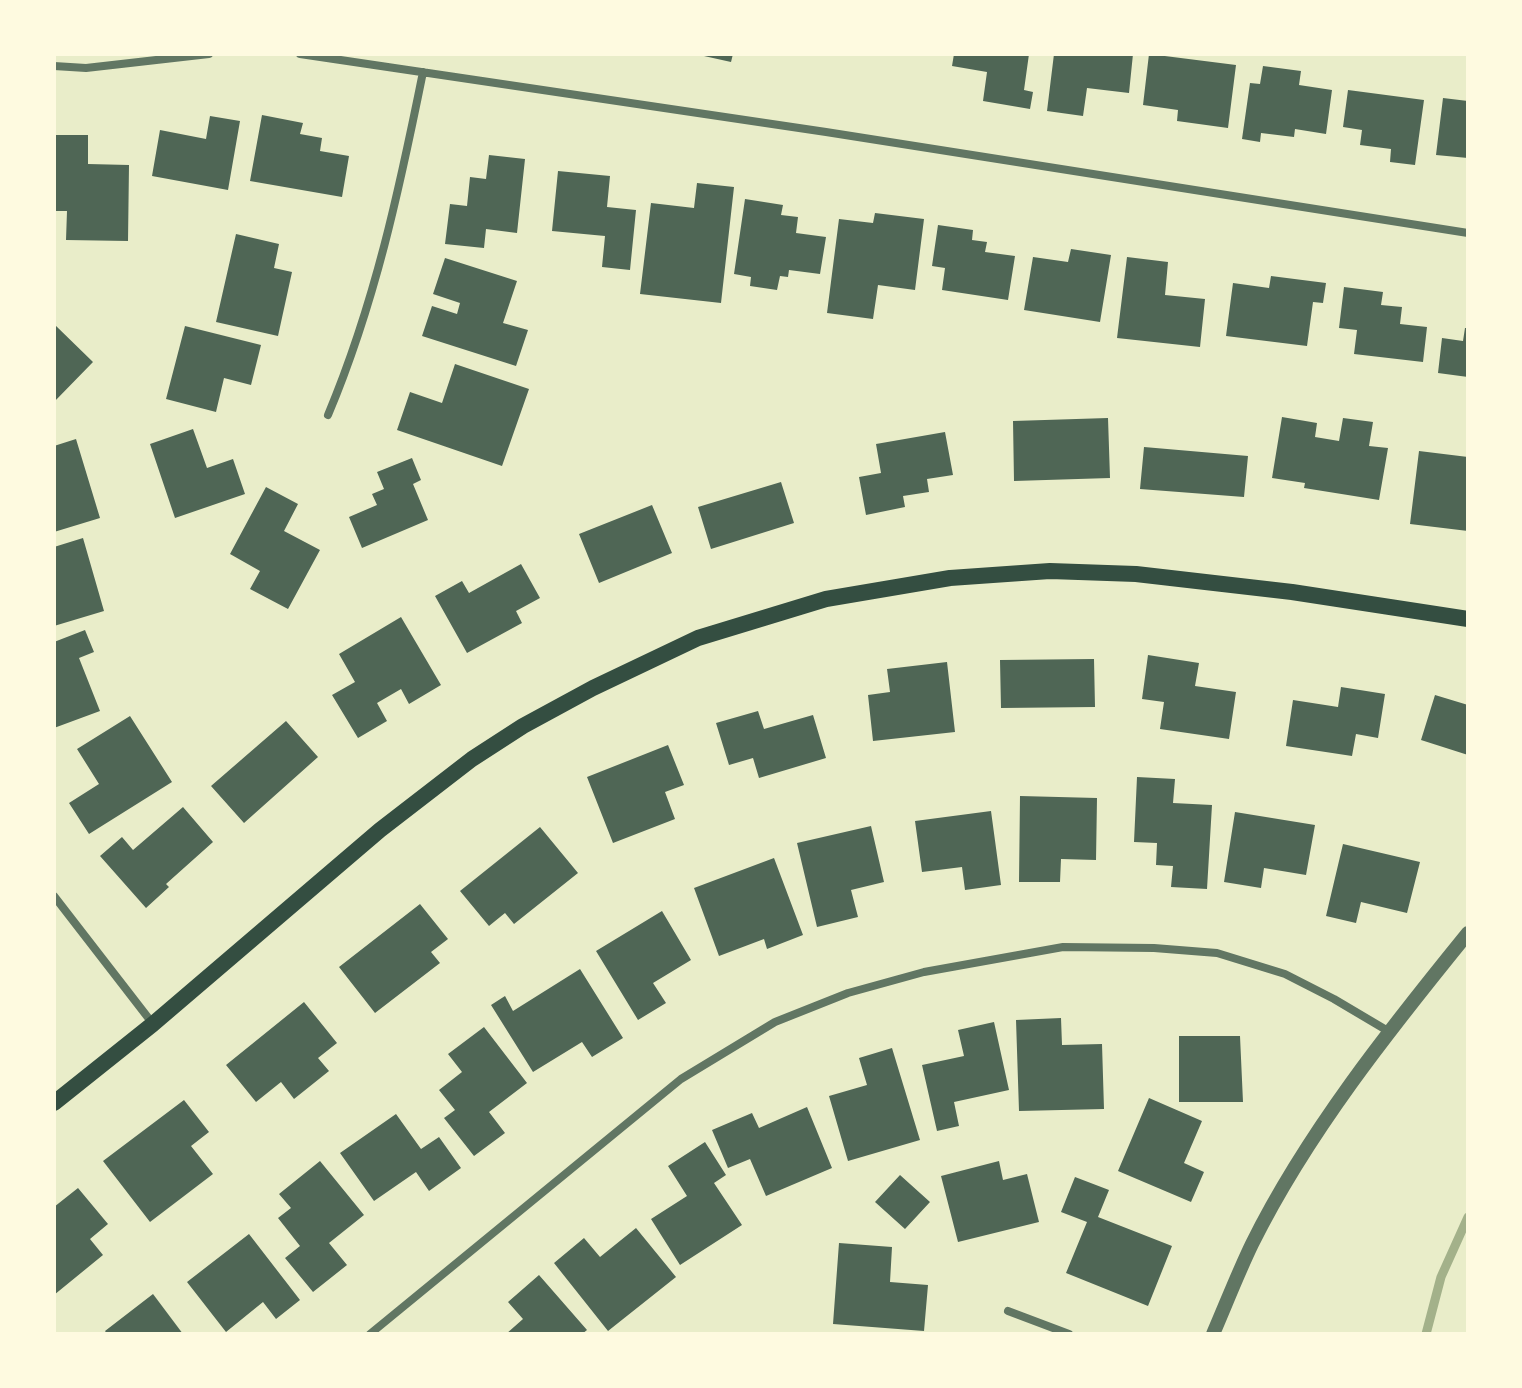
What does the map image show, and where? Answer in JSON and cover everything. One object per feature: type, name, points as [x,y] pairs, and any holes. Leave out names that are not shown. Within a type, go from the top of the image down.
[{"type":"main road","points":[[54,1103],[153,1024],[380,830],[472,759],[523,726],[593,688],[698,638],[826,599],[950,578],[1050,571],[1136,574],[1292,592],[1468,619]]},
{"type":"street","points":[[54,66],[86,68],[209,54]]},
{"type":"street","points":[[300,54],[842,134],[1468,233]]},
{"type":"street","points":[[328,415],[353,355],[375,285],[423,72]]},
{"type":"street","points":[[54,896],[153,1024]]},
{"type":"street","points":[[1213,1334],[1253,1243],[1306,1151],[1388,1031],[1468,933]]},
{"type":"street","points":[[370,1334],[681,1079],[775,1022],[848,993],[924,972],[1063,947],[1217,953],[1285,974],[1388,1031]]},
{"type":"street","points":[[1008,1311],[1069,1334]]},
{"type":"building","points":[[695,54],[733,54],[731,62]]},
{"type":"building","points":[[954,54],[1029,54],[1024,90],[1033,92],[1030,109],[983,101],[987,72],[952,66]]},
{"type":"building","points":[[1054,54],[1133,54],[1129,93],[1087,88],[1083,116],[1047,111]]},
{"type":"building","points":[[1149,54],[1236,65],[1228,128],[1177,121],[1178,110],[1143,105]]},
{"type":"building","points":[[1263,66],[1301,71],[1299,85],[1332,90],[1326,134],[1295,129],[1294,137],[1261,133],[1260,142],[1242,139],[1250,83],[1260,84]]},
{"type":"building","points":[[1348,90],[1424,100],[1415,165],[1390,162],[1391,149],[1360,145],[1362,130],[1343,127]]},
{"type":"building","points":[[1443,98],[1468,101],[1468,158],[1436,155]]},
{"type":"building","points":[[262,115],[303,123],[300,134],[322,138],[320,151],[349,156],[342,197],[250,181]]},
{"type":"building","points":[[210,116],[240,121],[228,190],[152,176],[160,130],[206,139]]},
{"type":"building","points":[[54,135],[88,135],[88,164],[129,165],[128,241],[66,240],[67,211],[54,211]]},
{"type":"building","points":[[489,155],[525,159],[517,233],[486,229],[484,248],[445,244],[450,204],[467,206],[470,177],[486,179]]},
{"type":"building","points":[[558,171],[610,176],[607,207],[636,210],[630,270],[602,267],[605,236],[552,231]]},
{"type":"building","points":[[697,183],[734,187],[721,303],[640,294],[651,203],[694,208]]},
{"type":"building","points":[[745,199],[783,205],[781,215],[798,217],[796,233],[826,237],[820,274],[789,270],[788,277],[780,276],[777,290],[750,286],[751,277],[734,274]]},
{"type":"building","points":[[875,213],[924,219],[915,290],[878,285],[873,319],[827,313],[839,219],[873,223]]},
{"type":"building","points":[[938,225],[973,230],[972,240],[987,242],[985,252],[1015,256],[1008,300],[942,290],[945,268],[932,266]]},
{"type":"building","points":[[236,234],[279,244],[274,268],[292,272],[278,336],[216,322]]},
{"type":"building","points":[[1071,249],[1111,255],[1100,322],[1024,310],[1033,257],[1068,262]]},
{"type":"building","points":[[1127,257],[1168,262],[1165,295],[1205,299],[1200,347],[1117,338]]},
{"type":"building","points":[[445,258],[517,281],[503,323],[528,330],[516,366],[422,336],[432,306],[457,314],[460,303],[433,294]]},
{"type":"building","points":[[1271,276],[1326,283],[1323,303],[1313,302],[1307,346],[1226,336],[1233,283],[1269,288]]},
{"type":"building","points":[[1344,287],[1383,292],[1381,305],[1402,307],[1400,324],[1427,327],[1423,362],[1354,354],[1357,330],[1339,328]]},
{"type":"building","points":[[54,324],[93,362],[54,402]]},
{"type":"building","points":[[185,326],[261,345],[251,385],[224,378],[216,412],[166,399]]},
{"type":"building","points":[[1465,328],[1468,328],[1468,377],[1438,373],[1442,338],[1463,341]]},
{"type":"building","points":[[455,364],[529,389],[502,466],[397,430],[410,392],[442,403]]},
{"type":"building","points":[[1282,417],[1317,423],[1315,437],[1339,441],[1343,418],[1373,422],[1369,446],[1388,448],[1379,500],[1304,488],[1305,483],[1272,478]]},
{"type":"building","points":[[1108,418],[1110,478],[1014,481],[1013,421]]},
{"type":"building","points":[[193,429],[207,468],[233,459],[245,494],[175,518],[150,444]]},
{"type":"building","points":[[945,432],[953,475],[927,479],[929,492],[903,496],[905,507],[866,515],[859,477],[881,473],[876,444]]},
{"type":"building","points":[[76,439],[100,518],[54,532],[54,446]]},
{"type":"building","points":[[1144,447],[1248,456],[1244,497],[1140,489]]},
{"type":"building","points":[[1419,451],[1468,457],[1468,531],[1410,524]]},
{"type":"building","points":[[412,458],[421,480],[413,484],[428,520],[362,548],[349,517],[377,505],[372,494],[384,489],[377,472]]},
{"type":"building","points":[[781,482],[794,523],[711,549],[698,507]]},
{"type":"building","points":[[266,487],[298,504],[284,531],[320,550],[288,609],[250,589],[260,571],[230,554]]},
{"type":"building","points":[[652,505],[672,553],[599,583],[579,534]]},
{"type":"building","points":[[83,538],[104,611],[54,626],[54,547]]},
{"type":"building","points":[[521,564],[540,598],[516,611],[522,623],[467,653],[435,596],[462,581],[469,593]]},
{"type":"building","points":[[401,617],[441,685],[409,704],[401,689],[377,703],[387,721],[358,738],[332,695],[355,682],[339,654]]},
{"type":"building","points":[[85,630],[94,652],[79,658],[100,711],[54,728],[54,642]]},
{"type":"building","points":[[1148,655],[1199,663],[1195,686],[1236,692],[1229,739],[1160,729],[1164,702],[1142,699]]},
{"type":"building","points":[[1094,659],[1095,707],[1001,708],[1000,660]]},
{"type":"building","points":[[947,662],[955,732],[873,741],[868,695],[890,692],[887,669]]},
{"type":"building","points":[[1341,687],[1385,694],[1378,738],[1356,734],[1352,756],[1286,746],[1293,700],[1338,707]]},
{"type":"building","points":[[1435,695],[1468,705],[1468,755],[1421,740]]},
{"type":"building","points":[[758,711],[764,729],[813,715],[826,758],[759,778],[753,758],[729,765],[716,723]]},
{"type":"building","points":[[130,716],[172,782],[89,834],[69,803],[99,784],[77,749]]},
{"type":"building","points":[[286,721],[318,757],[244,823],[211,786]]},
{"type":"building","points":[[668,745],[684,785],[665,792],[675,819],[613,843],[587,777]]},
{"type":"building","points":[[1137,777],[1175,779],[1173,803],[1212,805],[1207,889],[1171,887],[1173,866],[1156,865],[1157,843],[1134,842]]},
{"type":"building","points":[[1020,796],[1097,798],[1096,860],[1061,859],[1060,882],[1019,882]]},
{"type":"building","points":[[183,807],[213,842],[166,884],[169,887],[146,908],[100,856],[122,837],[133,850]]},
{"type":"building","points":[[991,811],[1001,885],[965,890],[962,867],[922,872],[915,821]]},
{"type":"building","points":[[1235,812],[1315,825],[1306,875],[1264,868],[1261,888],[1224,882]]},
{"type":"building","points":[[871,826],[884,882],[851,890],[858,917],[817,927],[797,843]]},
{"type":"building","points":[[540,827],[578,873],[514,924],[505,913],[489,926],[460,891]]},
{"type":"building","points":[[1343,844],[1420,862],[1407,913],[1361,902],[1356,923],[1326,916]]},
{"type":"building","points":[[774,858],[803,935],[767,949],[764,939],[719,956],[694,888]]},
{"type":"building","points":[[420,904],[448,939],[431,952],[440,963],[375,1013],[339,967]]},
{"type":"building","points":[[662,911],[691,960],[653,983],[666,1003],[638,1020],[596,951]]},
{"type":"building","points":[[580,969],[623,1038],[592,1057],[582,1042],[533,1072],[491,1005],[505,996],[513,1011]]},
{"type":"building","points":[[304,1002],[337,1043],[318,1058],[329,1071],[294,1099],[281,1082],[256,1102],[226,1065]]},
{"type":"building","points":[[1061,1018],[1062,1045],[1102,1044],[1104,1109],[1019,1111],[1016,1020]]},
{"type":"building","points":[[994,1022],[1009,1090],[954,1102],[959,1126],[937,1131],[922,1065],[964,1056],[958,1030]]},
{"type":"building","points":[[484,1027],[527,1083],[489,1112],[505,1133],[474,1156],[444,1118],[455,1110],[439,1090],[462,1072],[448,1054]]},
{"type":"building","points":[[1179,1036],[1240,1036],[1243,1102],[1179,1102]]},
{"type":"building","points":[[892,1048],[920,1140],[848,1161],[829,1096],[867,1085],[859,1058]]},
{"type":"building","points":[[1149,1098],[1202,1121],[1184,1163],[1204,1172],[1191,1202],[1118,1171]]},
{"type":"building","points":[[184,1100],[209,1132],[191,1146],[213,1174],[150,1222],[103,1161]]},
{"type":"building","points":[[807,1107],[832,1168],[766,1196],[750,1159],[728,1168],[712,1130],[752,1113],[759,1128]]},
{"type":"building","points":[[396,1114],[421,1149],[439,1137],[461,1168],[429,1191],[416,1172],[374,1201],[340,1153]]},
{"type":"building","points":[[705,1142],[726,1175],[714,1183],[742,1225],[680,1265],[651,1219],[687,1196],[668,1166]]},
{"type":"building","points":[[320,1161],[364,1215],[329,1243],[347,1265],[313,1292],[285,1258],[300,1246],[278,1218],[291,1208],[279,1194]]},
{"type":"building","points":[[999,1161],[1003,1180],[1027,1174],[1039,1222],[958,1242],[941,1176]]},
{"type":"building","points":[[900,1175],[930,1202],[905,1229],[875,1202]]},
{"type":"building","points":[[1075,1177],[1109,1190],[1098,1217],[1172,1246],[1148,1306],[1066,1273],[1087,1222],[1061,1212]]},
{"type":"building","points":[[78,1188],[108,1224],[90,1239],[103,1255],[54,1295],[54,1207]]},
{"type":"building","points":[[636,1228],[676,1277],[608,1331],[554,1263],[584,1238],[600,1257]]},
{"type":"building","points":[[249,1234],[300,1300],[276,1319],[263,1302],[226,1332],[187,1282]]},
{"type":"building","points":[[839,1243],[892,1247],[890,1282],[928,1285],[924,1331],[833,1324]]},
{"type":"building","points":[[539,1275],[587,1330],[582,1334],[506,1334],[523,1319],[508,1302]]},
{"type":"building","points":[[153,1294],[183,1334],[107,1334],[105,1331]]},
{"type":"waterway","points":[[1426,1334],[1441,1277],[1468,1217]]}]
